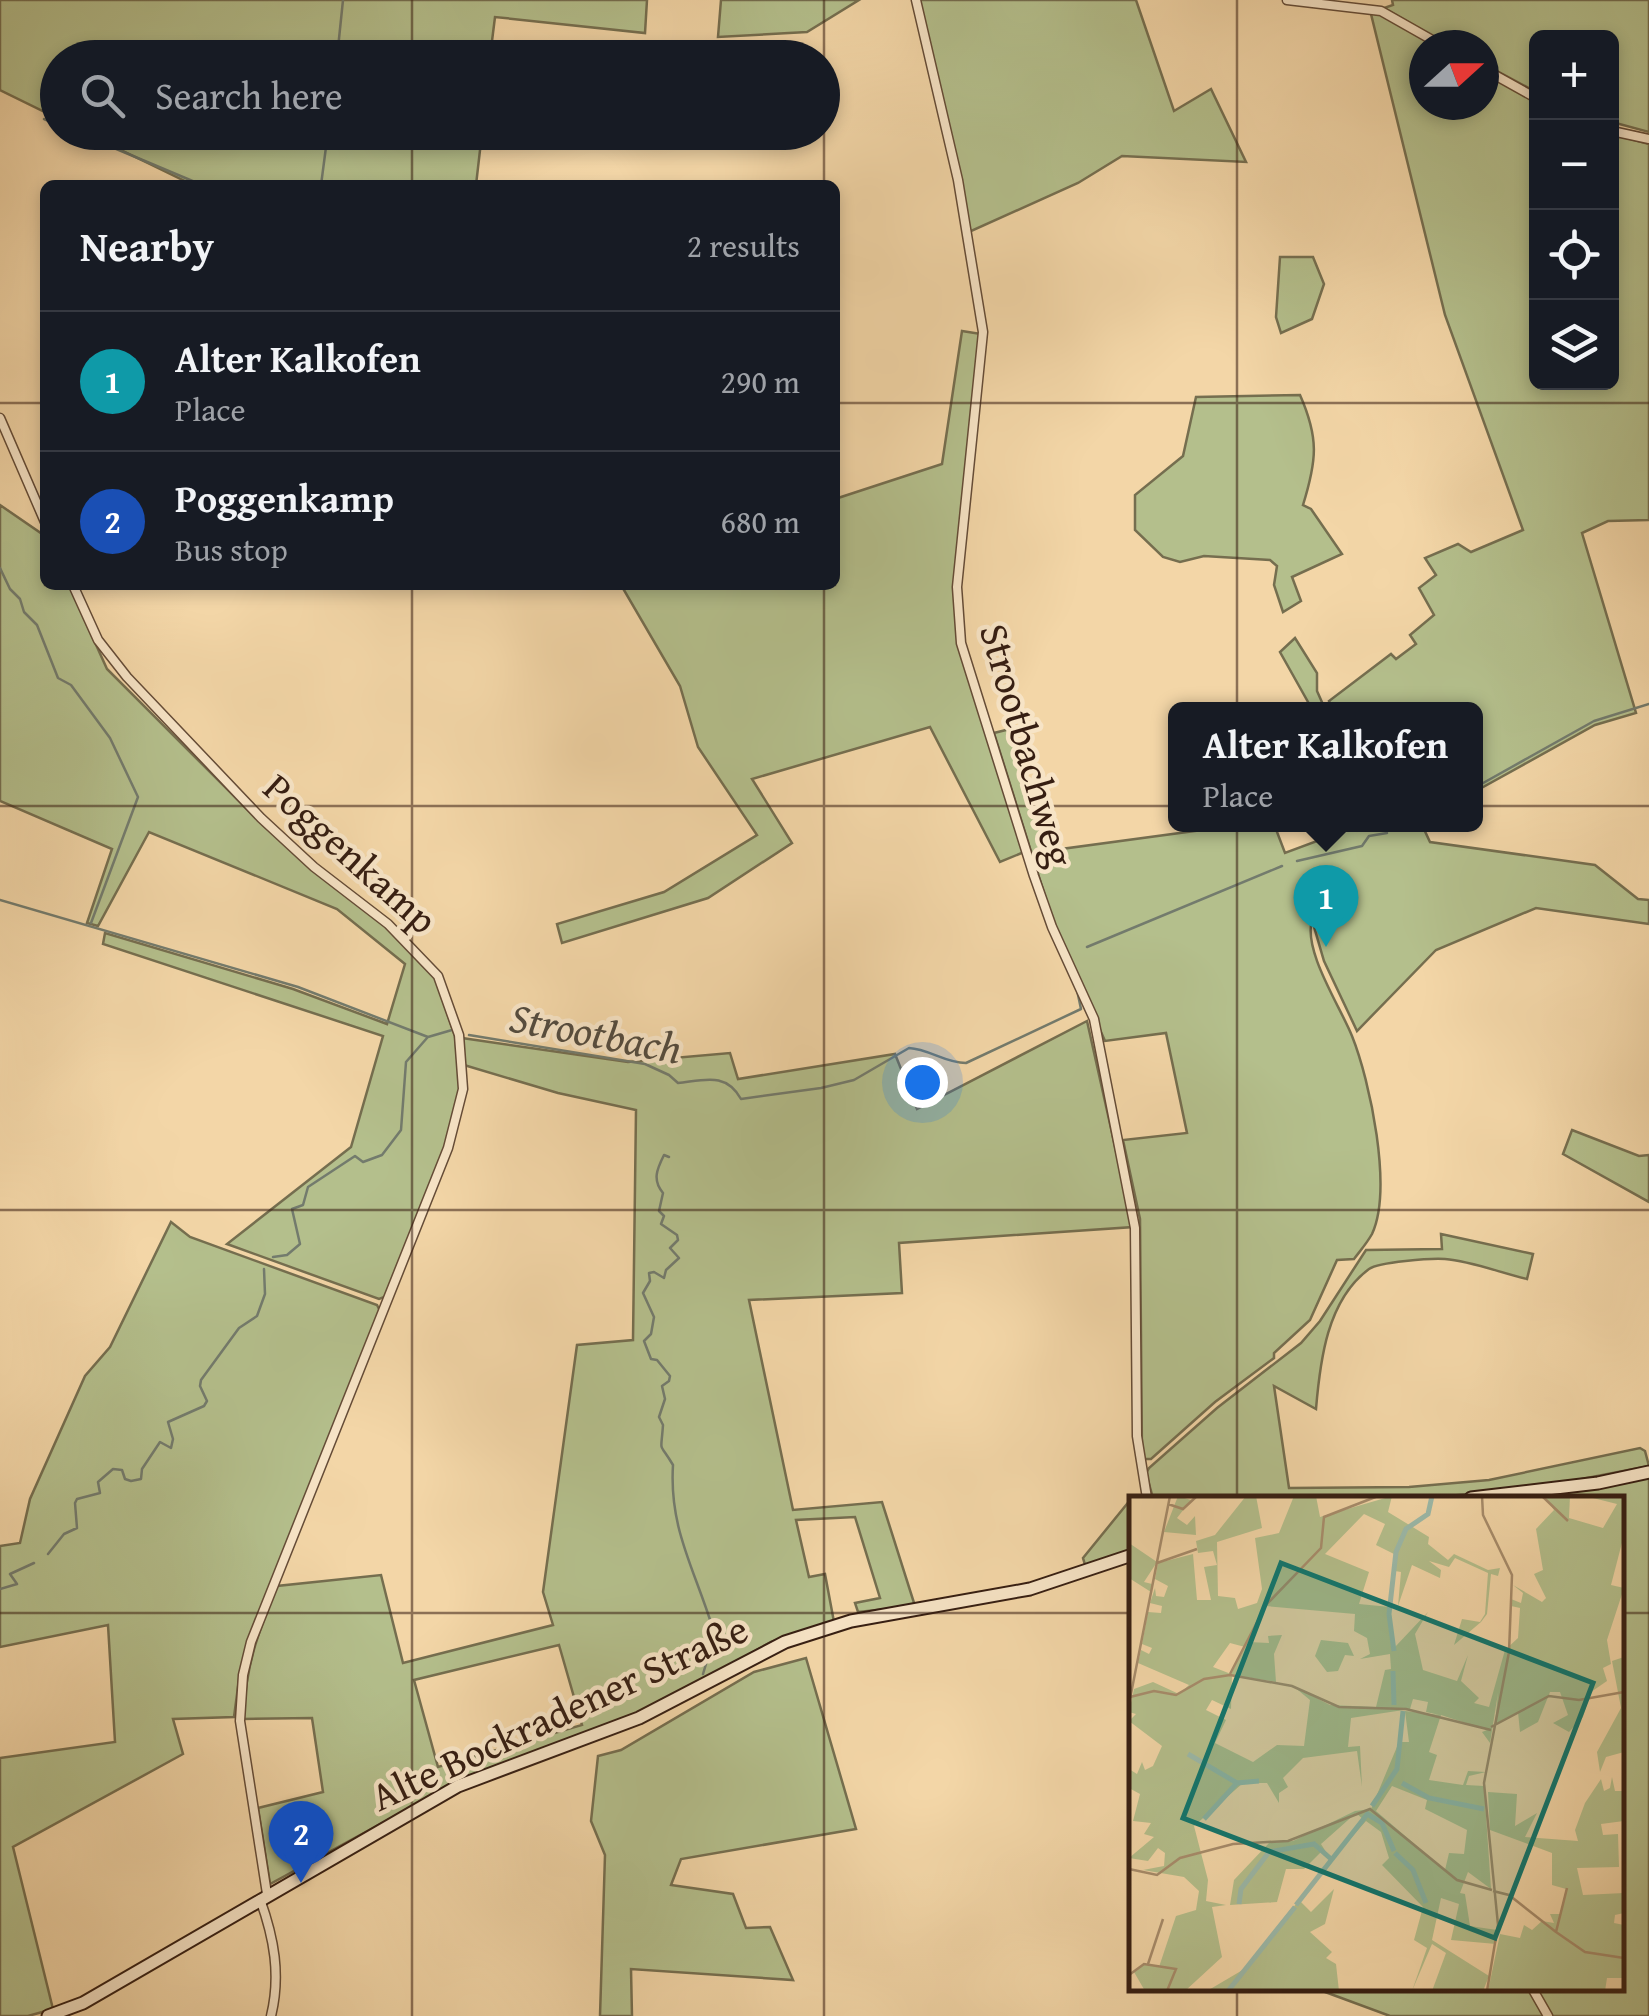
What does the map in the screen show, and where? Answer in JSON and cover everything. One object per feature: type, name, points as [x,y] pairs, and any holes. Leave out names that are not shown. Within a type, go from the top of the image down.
[{"type":"street","name":"Strootbachweg","points":[[916,0],[958,180],[984,332],[958,586],[962,643],[1034,876],[1094,1020],[1135,1228],[1136,1436],[1147,1496]]},
{"type":"street","points":[[1286,0],[1381,10],[1416,30]]},
{"type":"street","points":[[1499,77],[1529,94]]},
{"type":"street","points":[[1619,133],[1649,139]]},
{"type":"street","points":[[0,418],[40,510]]},
{"type":"street","name":"Poggenkamp","points":[[76,590],[98,640],[127,677],[261,818],[314,867],[418,951],[438,976],[459,1036],[462,1089],[448,1148],[251,1642],[243,1675],[240,1720],[277,1975],[271,2016]]},
{"type":"street","points":[[1489,1496],[1598,1484],[1649,1472]]},
{"type":"street","name":"Alte Bockradener Straße","points":[[48,2016],[83,2002],[458,1786],[639,1718],[785,1642],[851,1621],[1030,1589],[1129,1557]]},
{"type":"street","points":[[1534,1991],[1548,2016]]},
{"type":"green space","points":[[0,0],[647,0],[645,33],[495,17],[492,40],[40,40],[40,110],[0,90]]},
{"type":"green space","points":[[721,0],[859,0],[807,32],[718,37]]},
{"type":"green space","points":[[918,0],[1136,0],[1174,111],[1211,89],[1246,162],[1122,156],[1078,183],[969,232]]},
{"type":"green space","points":[[1392,0],[1649,0],[1649,132],[1619,124],[1619,30],[1529,30],[1529,88],[1499,72],[1499,30],[1422,30],[1384,8],[1393,5]]},
{"type":"green space","points":[[1380,13],[1410,30],[1409,120],[1499,120],[1499,81],[1529,98],[1529,390],[1619,390],[1619,136],[1649,144],[1649,520],[1608,521],[1582,533],[1636,713],[1595,725],[1483,787],[1483,702],[1329,701],[1391,654],[1396,659],[1416,644],[1410,635],[1434,615],[1419,588],[1436,575],[1425,558],[1458,544],[1471,552],[1523,530],[1445,315],[1371,14]]},
{"type":"green space","points":[[121,150],[480,150],[477,180],[183,180]]},
{"type":"green space","points":[[1280,257],[1313,257],[1324,284],[1312,319],[1281,333],[1276,317]]},
{"type":"green space","points":[[962,331],[981,334],[955,586],[958,643],[1024,852],[1000,862],[930,727],[752,779],[792,843],[708,898],[562,943],[557,924],[664,892],[757,835],[698,747],[680,686],[624,590],[840,590],[840,497],[942,464]]},
{"type":"green space","points":[[1300,395],[1314,449],[1303,505],[1311,509],[1342,554],[1292,577],[1301,601],[1283,612],[1274,585],[1277,566],[1270,560],[1204,556],[1180,562],[1163,557],[1135,530],[1135,495],[1183,456],[1196,397]]},
{"type":"green space","points":[[0,505],[40,533],[40,590],[71,590],[107,669],[264,826],[387,928],[435,977],[455,1036],[460,1089],[445,1148],[387,1296],[379,1299],[227,1244],[351,1147],[383,1036],[103,944],[105,933],[293,989],[387,1024],[405,964],[337,909],[149,832],[98,926],[87,923],[112,849],[0,801]]},
{"type":"green space","points":[[1295,638],[1317,673],[1322,702],[1308,702],[1280,652]]},
{"type":"green space","points":[[1010,729],[1046,851],[1187,832],[1277,832],[1285,853],[1341,832],[1425,832],[1430,842],[1595,865],[1638,899],[1649,900],[1649,924],[1536,908],[1436,950],[1357,1031],[1324,961],[1312,920],[1318,962],[1352,1036],[1366,1080],[1380,1163],[1378,1214],[1372,1234],[1354,1259],[1337,1260],[1310,1320],[1274,1353],[1274,1358],[1215,1402],[1151,1459],[1143,1459],[1142,1455],[1140,1219],[1123,1140],[1187,1133],[1166,1033],[1105,1041],[1055,928],[994,733]]},
{"type":"green space","points":[[1087,1021],[1133,1227],[899,1243],[902,1293],[749,1300],[793,1510],[882,1502],[915,1606],[858,1612],[855,1603],[880,1598],[855,1517],[796,1520],[809,1577],[825,1574],[834,1622],[771,1642],[639,1716],[456,1783],[270,1884],[258,1808],[323,1792],[312,1718],[243,1719],[254,1651],[277,1586],[381,1575],[403,1663],[553,1625],[543,1592],[577,1345],[633,1340],[636,1110],[558,1093],[464,1065],[462,1038],[628,1062],[730,1053],[738,1079],[895,1054],[917,1109]],"holes":[[[559,1645],[582,1725],[438,1767],[414,1680]]]},
{"type":"green space","points":[[1572,1130],[1639,1156],[1649,1155],[1649,1202],[1563,1154]]},
{"type":"green space","points":[[171,1222],[190,1237],[377,1305],[381,1313],[240,1672],[234,1717],[173,1719],[183,1754],[13,1847],[53,2009],[28,2016],[0,2016],[0,1758],[115,1742],[108,1625],[0,1647],[0,1546],[20,1543],[30,1499],[85,1376],[110,1347]]},
{"type":"green space","points":[[1441,1234],[1533,1254],[1527,1279],[1445,1259],[1394,1262],[1369,1269],[1355,1282],[1328,1333],[1316,1409],[1274,1386],[1289,1488],[1409,1487],[1489,1480],[1640,1448],[1645,1451],[1649,1466],[1530,1489],[1448,1496],[1152,1496],[1146,1473],[1149,1468],[1217,1408],[1301,1343],[1366,1250],[1442,1249]]},
{"type":"green space","points":[[1649,1477],[1649,2016],[1390,2016],[1322,1991],[1624,1991],[1624,1496],[1536,1496]]},
{"type":"green space","points":[[1129,1501],[1129,1552],[1086,1568],[1083,1558]]},
{"type":"green space","points":[[806,1658],[856,1829],[681,1859],[671,1885],[733,1894],[746,1928],[770,1927],[793,1980],[631,1969],[632,2016],[600,2016],[605,1855],[591,1821],[598,1756],[621,1750],[754,1672]]},
{"type":"waterway","points":[[339,40],[343,0]]},
{"type":"waterway","points":[[119,150],[190,180]]},
{"type":"waterway","points":[[322,180],[326,150]]},
{"type":"waterway","points":[[0,568],[24,612],[37,625],[58,678],[71,685],[110,738],[138,797],[91,923]]},
{"type":"waterway","name":"Strootbach","points":[[1483,783],[1594,721],[1649,704]]},
{"type":"waterway","name":"Strootbach","points":[[1297,861],[1362,846],[1369,836],[1387,833]]},
{"type":"waterway","name":"Strootbach","points":[[1087,947],[1282,866]]},
{"type":"waterway","name":"Strootbach","points":[[0,900],[298,987],[428,1037],[452,1030]]},
{"type":"waterway","name":"Strootbach","points":[[469,1035],[645,1064],[678,1083],[722,1081],[741,1099],[854,1080],[909,1048],[966,1063],[1081,1009],[1077,990]]},
{"type":"waterway","points":[[273,1257],[287,1255],[300,1244],[292,1209],[303,1205],[308,1187],[355,1156],[363,1162],[382,1155],[401,1130],[406,1062],[427,1038]]},
{"type":"waterway","points":[[669,1157],[664,1155],[657,1174],[663,1193],[659,1211],[664,1216],[661,1224],[677,1235],[678,1240],[670,1248],[679,1258],[666,1270],[664,1278],[649,1273],[650,1281],[643,1293],[654,1317],[651,1334],[644,1341],[651,1359],[657,1360],[670,1376],[662,1386],[665,1399],[659,1417],[663,1425],[661,1444],[673,1465],[679,1528],[712,1626],[703,1674]]},
{"type":"waterway","points":[[48,1554],[64,1534],[77,1528],[77,1499],[100,1493],[98,1482],[113,1469],[122,1470],[125,1479],[141,1479],[142,1469],[160,1442],[171,1448],[173,1439],[168,1422],[204,1406],[207,1401],[201,1380],[239,1328],[257,1316],[265,1294],[264,1269]]},
{"type":"waterway","points":[[0,1589],[17,1584],[10,1574],[34,1563]]},
{"type":"place","name":"Alter Kalkofen","points":[[1326,947]]},
{"type":"place","name":"Poggenkamp","points":[[301,1883]]}]
